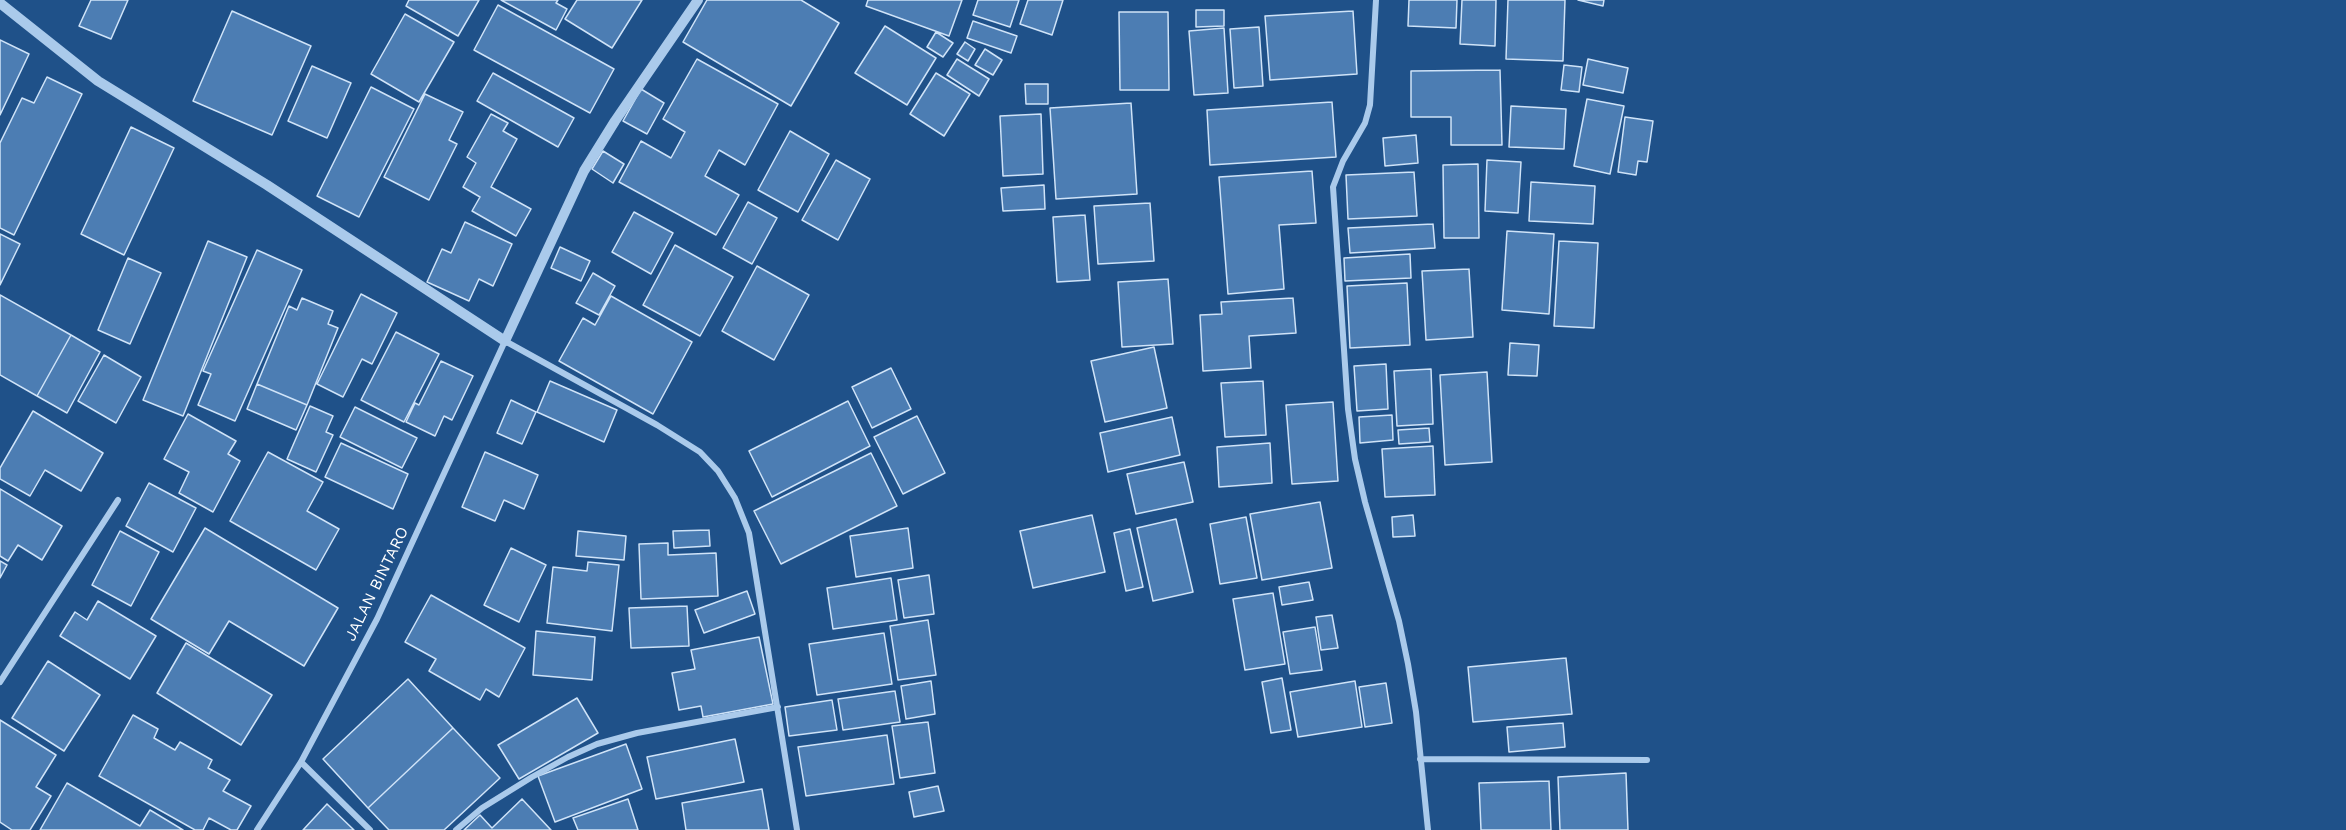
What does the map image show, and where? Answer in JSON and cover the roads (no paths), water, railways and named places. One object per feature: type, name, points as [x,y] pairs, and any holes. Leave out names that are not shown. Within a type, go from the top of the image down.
[{"type":"street","points":[[505,341],[584,171],[615,121],[698,0]]},
{"type":"street","points":[[1376,0],[1370,105],[1365,123],[1343,161],[1333,187],[1348,409],[1355,459],[1377,548],[1399,621],[1408,664],[1416,712],[1428,830]]},
{"type":"street","points":[[0,3],[98,81],[267,185],[505,341],[657,425],[700,452],[718,471],[735,498],[749,533],[797,830]]},
{"type":"street","name":"JALAN BINTARO","points":[[256,830],[301,762],[377,619],[505,341]]},
{"type":"street","points":[[0,682],[118,500]]},
{"type":"street","points":[[456,830],[482,808],[532,777],[597,744],[638,733],[778,707]]},
{"type":"street","points":[[1420,759],[1647,760]]},
{"type":"street","points":[[301,762],[370,830]]}]
